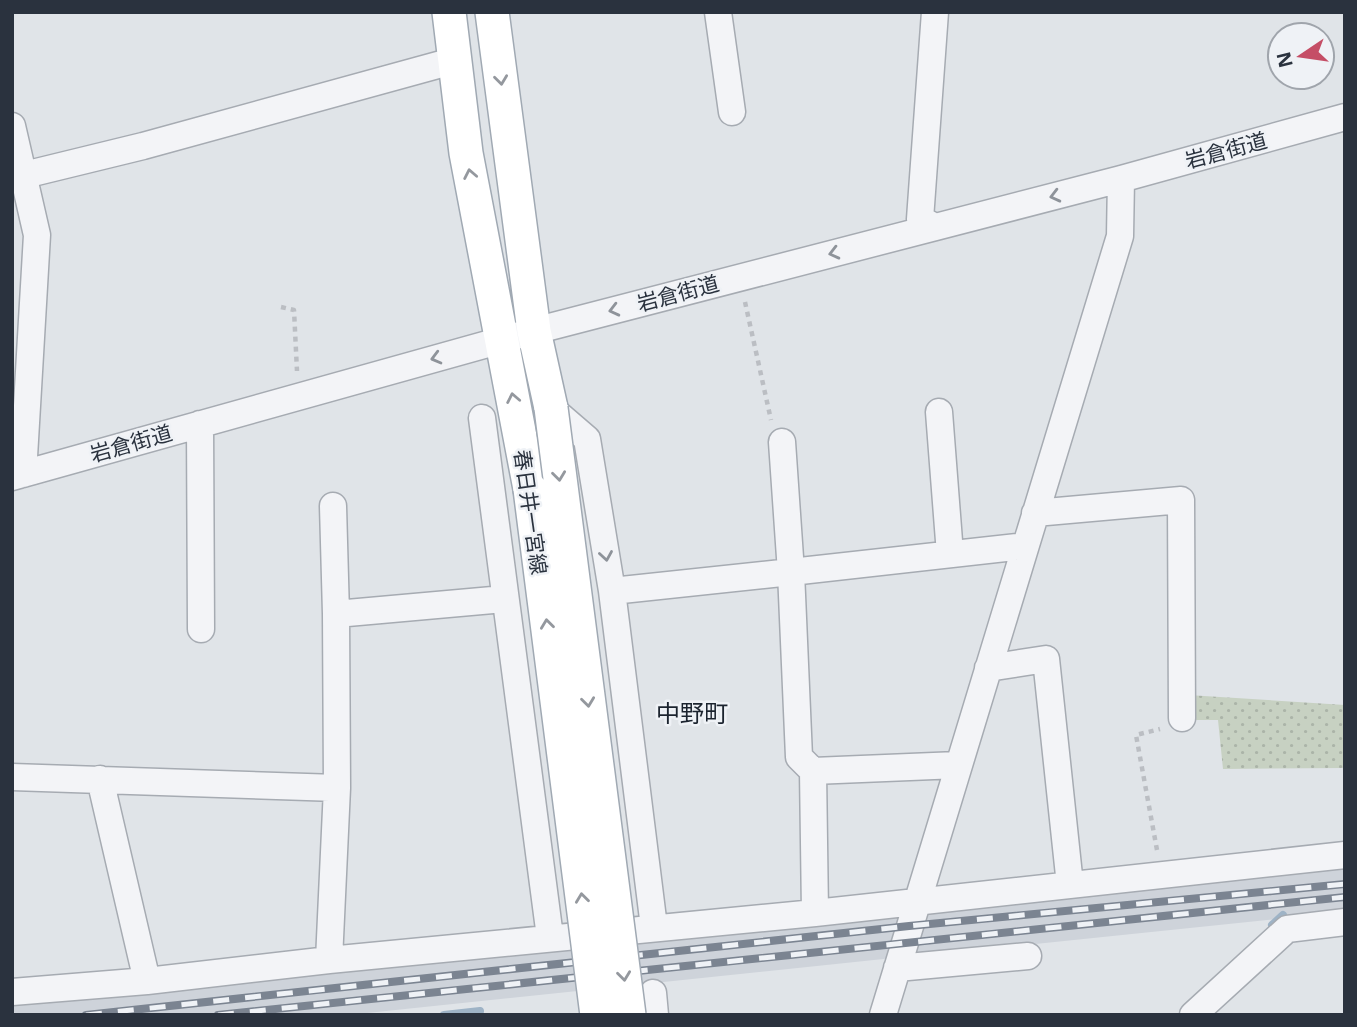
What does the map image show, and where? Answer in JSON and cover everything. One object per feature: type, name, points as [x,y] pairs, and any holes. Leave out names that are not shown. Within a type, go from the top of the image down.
[{"type":"main road","name":"春日井一宮線","points":[[449,12],[466,153],[530,489],[597,1015]]},
{"type":"main road","name":"春日井一宮線","points":[[492,12],[534,331],[551,408],[645,1008]]},
{"type":"street","points":[[718,12],[732,111]]},
{"type":"street","points":[[935,12],[920,219],[936,227]]},
{"type":"street","points":[[18,177],[143,146],[456,60]]},
{"type":"street","name":"岩倉街道","points":[[18,475],[534,331],[1121,179],[1345,117]]},
{"type":"street","points":[[12,126],[18,177],[37,235],[18,475]]},
{"type":"street","points":[[883,1015],[1120,236],[1121,179]]},
{"type":"street","points":[[551,408],[587,439],[612,591],[654,928]]},
{"type":"street","points":[[939,412],[950,554]]},
{"type":"street","points":[[482,418],[550,937]]},
{"type":"street","points":[[200,424],[201,629]]},
{"type":"street","points":[[782,442],[799,757],[813,771],[814,913]]},
{"type":"street","points":[[1035,513],[1181,500],[1182,718]]},
{"type":"street","points":[[329,960],[337,788],[333,506]]},
{"type":"street","points":[[612,591],[1026,546]]},
{"type":"street","points":[[336,614],[504,599]]},
{"type":"street","points":[[988,668],[1046,659],[1070,885]]},
{"type":"street","points":[[813,771],[958,765]]},
{"type":"street","points":[[12,777],[337,788]]},
{"type":"street","points":[[100,779],[147,981]]},
{"type":"street","points":[[12,992],[147,981],[550,937],[814,913],[1345,855]]},
{"type":"street","points":[[1193,1015],[1287,929],[1345,922]]},
{"type":"street","points":[[897,968],[1028,956]]},
{"type":"path","points":[[739,278],[774,433],[782,442]]},
{"type":"path","points":[[281,307],[294,310],[298,396]]},
{"type":"path","points":[[1162,875],[1136,735],[1182,723],[1182,718]]},
{"type":"shaded area","points":[[1345,866],[1345,912],[908,957],[921,910]]},
{"type":"shaded area","points":[[906,914],[893,958],[348,1015],[12,1015],[12,1006]]},
{"type":"green space","points":[[1188,695],[1345,705],[1345,768],[1223,769],[1218,720],[1188,720]]},
{"type":"waterway","points":[[1272,925],[1283,915]]},
{"type":"waterway","points":[[444,1015],[480,1011]]},
{"type":"railway","points":[[86,1015],[909,926],[1345,884]]},
{"type":"railway","points":[[218,1015],[1345,897]]},
{"type":"district","name":"中野町","points":[[692,712]]}]
